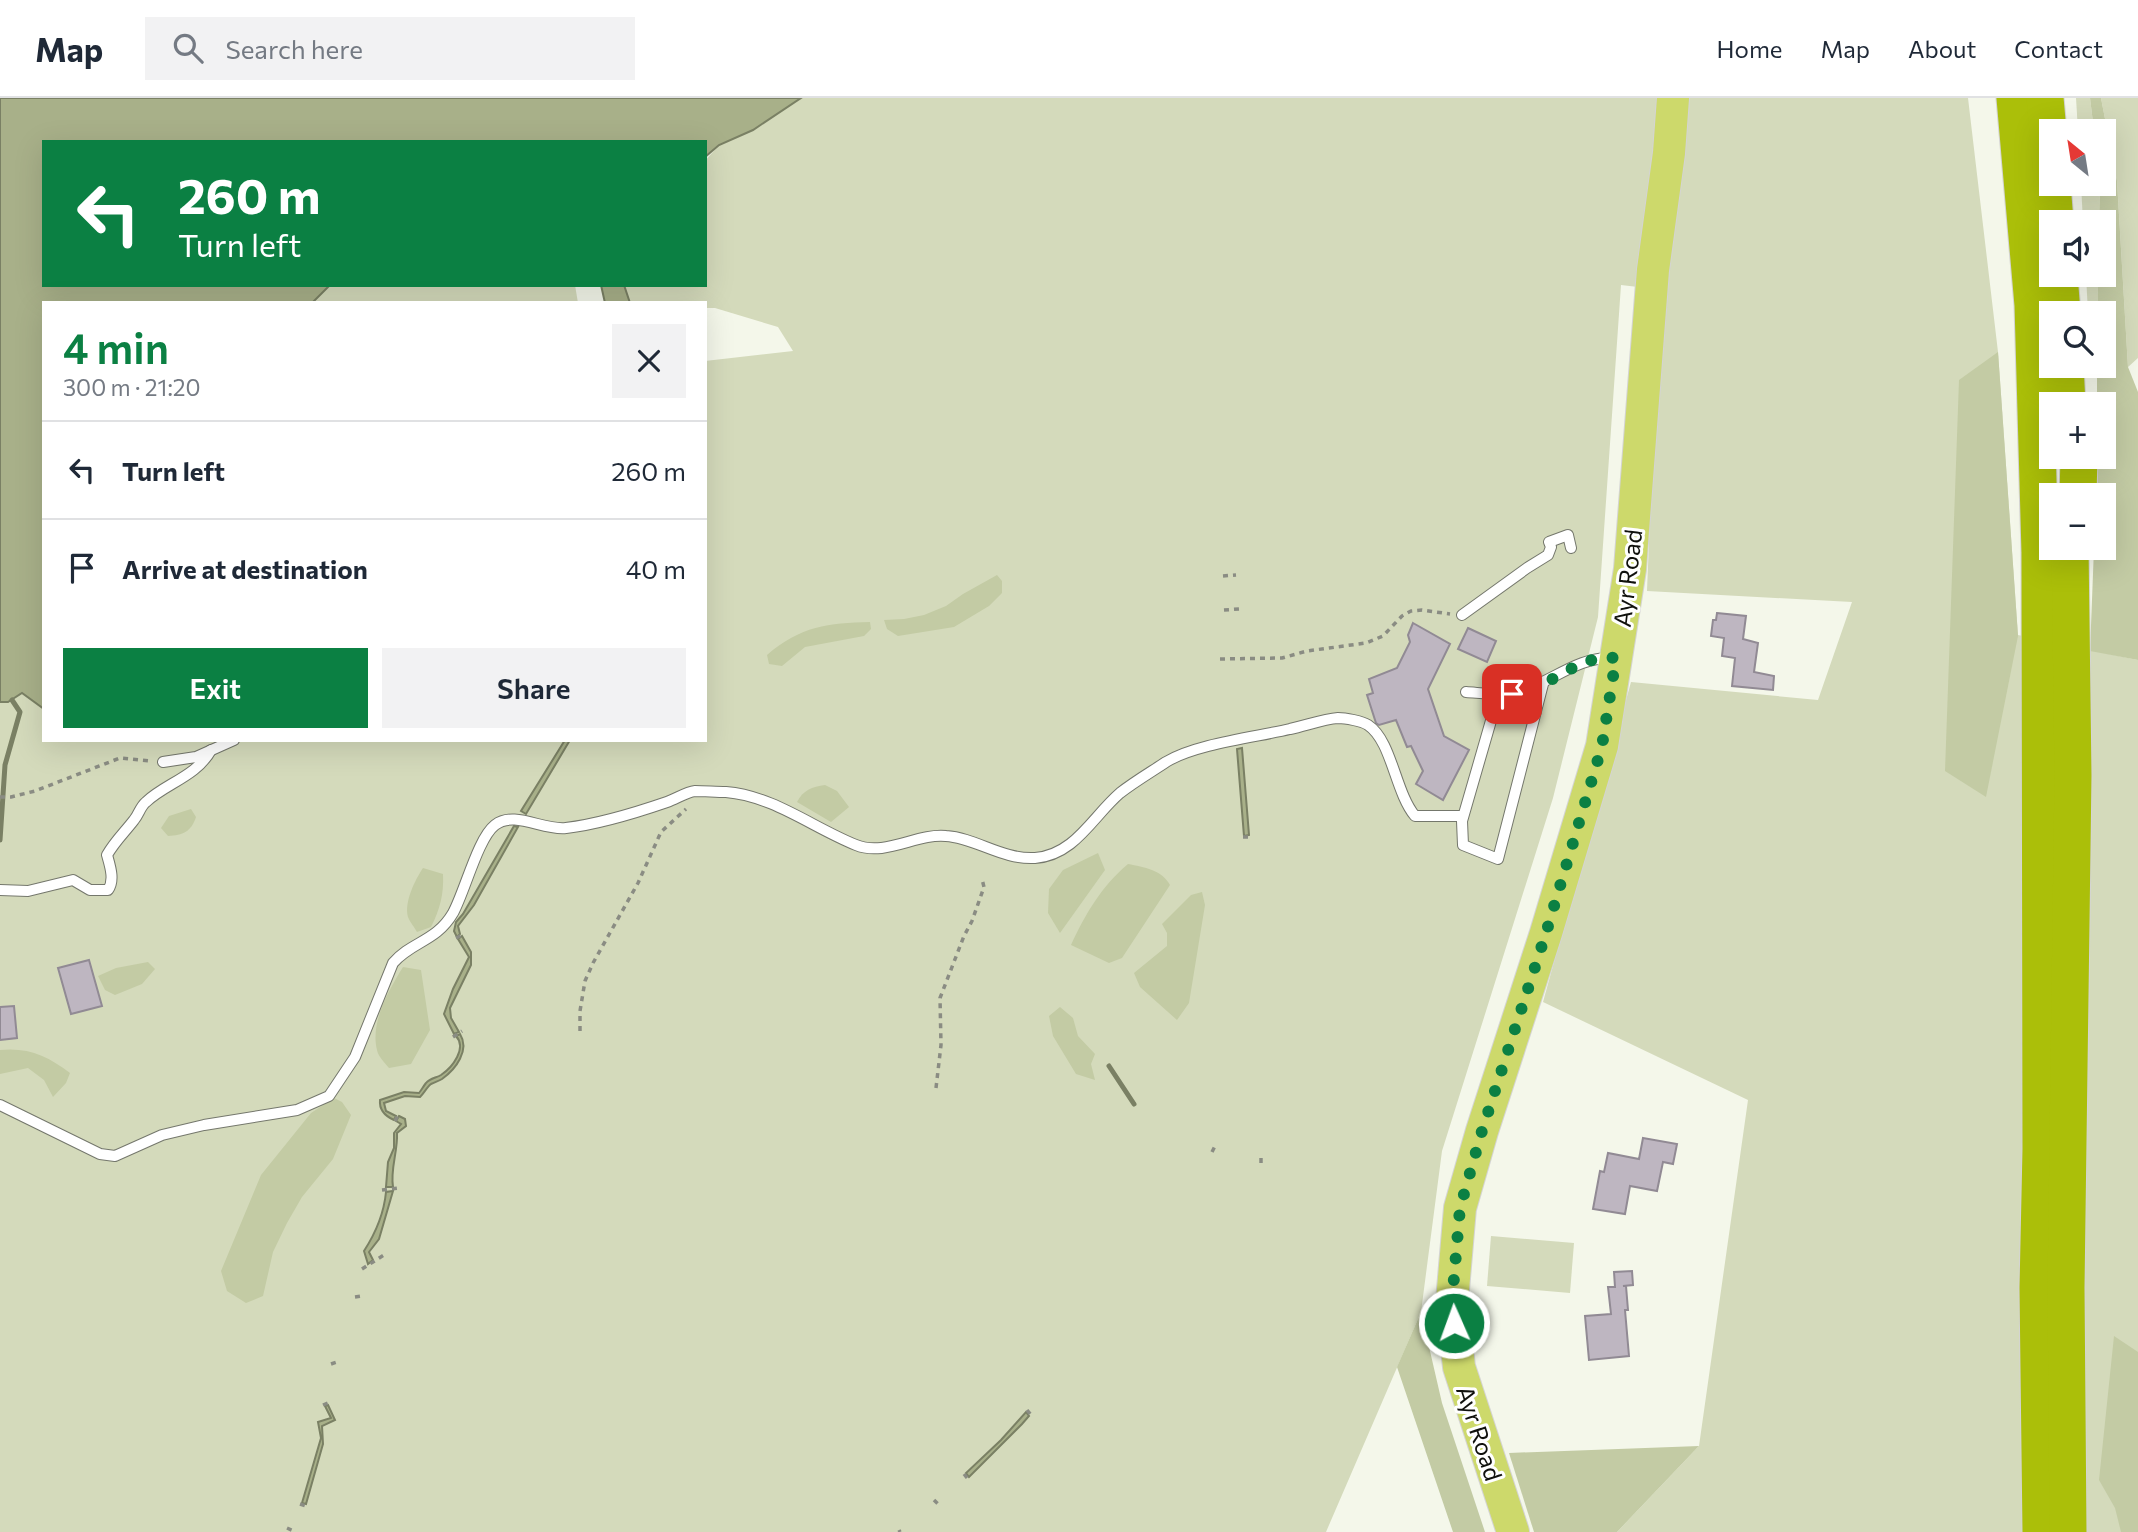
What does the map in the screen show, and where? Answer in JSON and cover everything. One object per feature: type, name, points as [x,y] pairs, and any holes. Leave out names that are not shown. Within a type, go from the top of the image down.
[{"type":"highway","points":[[1992,98],[2048,392]]},
{"type":"highway","points":[[2015,98],[2033,305],[2048,392]]},
{"type":"highway","points":[[2045,98],[2047,119]]},
{"type":"highway","points":[[2064,98],[2066,119]]},
{"type":"highway","points":[[2041,1532],[2038,1288],[2041,1149],[2041,681],[2050,469]]},
{"type":"highway","points":[[2067,1532],[2066,1288],[2073,775],[2070,560]]},
{"type":"highway","points":[[2071,631],[2075,560]]},
{"type":"main road","name":"Ayr Road","points":[[1513,1532],[1459,1367],[1452,1301],[1460,1208],[1602,746],[1630,569],[1653,270],[1669,153],[1673,98]]},
{"type":"lane","points":[[1457,615],[1548,555],[1549,542],[1568,535],[1571,548]]},
{"type":"lane","points":[[1466,692],[1512,694],[1543,684],[1598,657],[1616,658]]},
{"type":"lane","points":[[1499,693],[1463,816],[1463,845],[1498,859],[1543,684]]},
{"type":"lane","points":[[0,1105],[100,1154],[115,1156],[162,1135],[204,1125],[297,1110],[329,1096],[355,1057],[393,963],[399,956],[440,931],[452,913],[493,826],[505,819],[563,829],[619,817],[693,791],[728,792],[757,798],[859,846],[901,844],[929,835],[949,836],[1015,857],[1037,858],[1067,846],[1086,831],[1101,810],[1123,791],[1170,760],[1201,749],[1339,718],[1367,724],[1384,744],[1405,804],[1415,816],[1463,816]]},
{"type":"lane","points":[[163,762],[196,757],[229,742]]},
{"type":"lane","points":[[0,890],[28,891],[73,880],[90,890],[108,890],[112,886],[112,876],[107,855],[118,836],[148,800],[182,779],[207,757],[211,750]]},
{"type":"path","points":[[1224,576],[1234,575]]},
{"type":"path","points":[[1226,610],[1237,609]]},
{"type":"path","points":[[1220,659],[1282,658],[1307,651],[1366,643],[1383,636],[1402,616],[1411,611],[1457,615]]},
{"type":"path","points":[[0,797],[59,782],[120,758],[163,762]]},
{"type":"path","points":[[580,1031],[585,981],[593,963],[638,883],[662,832],[702,792]]},
{"type":"path","points":[[1243,838],[1249,837]]},
{"type":"path","points":[[936,1088],[941,1045],[940,999],[984,887],[982,879]]},
{"type":"path","points":[[456,938],[462,935]]},
{"type":"path","points":[[395,1121],[398,1115]]},
{"type":"path","points":[[1212,1152],[1215,1146]]},
{"type":"path","points":[[1261,1157],[1261,1164]]},
{"type":"path","points":[[384,1190],[399,1188]]},
{"type":"path","points":[[362,1269],[387,1253]]},
{"type":"path","points":[[355,1297],[362,1296]]},
{"type":"path","points":[[331,1364],[337,1362]]},
{"type":"path","points":[[323,1405],[328,1403]]},
{"type":"path","points":[[1027,1410],[1031,1415]]},
{"type":"path","points":[[964,1474],[968,1479]]},
{"type":"path","points":[[934,1500],[939,1505]]},
{"type":"shaded area","points":[[0,98],[42,140],[42,287],[575,287],[578,301],[42,301],[42,742],[707,742],[707,361],[793,351],[778,327],[707,308],[707,301],[629,301],[625,287],[707,287],[707,159],[719,145],[753,130],[801,98],[1968,98],[1998,352],[2018,635],[2138,660],[2138,1532],[1617,1532],[1699,1446],[1748,1100],[1543,1002],[1631,682],[1818,700],[1852,602],[1647,591],[1653,443],[1664,290],[1621,285],[1598,617],[1553,798],[1442,1151],[1421,1312],[1326,1532],[0,1532]]},
{"type":"shaded area","points":[[0,98],[801,98],[753,130],[719,145],[707,155],[707,140],[42,140],[42,287],[328,287],[314,301],[42,301],[42,708],[22,693],[8,702],[0,702]]},
{"type":"shaded area","points":[[2076,98],[2090,98],[2093,119],[2077,119]]},
{"type":"shaded area","points":[[2090,98],[2101,98],[2105,119],[2093,119]]},
{"type":"shaded area","points":[[2101,98],[2138,98],[2138,358],[2128,367],[2116,176],[2116,119],[2105,119]]},
{"type":"shaded area","points":[[2116,176],[2128,367],[2138,392],[2138,660],[2090,651],[2094,560],[2116,560],[2116,483],[2096,483],[2096,469],[2116,469],[2116,392],[2097,392],[2097,378],[2116,378],[2116,301],[2098,301],[2098,287],[2116,287],[2116,210],[2099,210],[2100,196],[2116,196]]},
{"type":"shaded area","points":[[2082,196],[2100,196],[2099,210],[2082,210]]},
{"type":"shaded area","points":[[601,287],[625,287],[629,301],[605,301]]},
{"type":"shaded area","points":[[2087,287],[2098,287],[2098,301],[2087,301]]},
{"type":"shaded area","points":[[1998,352],[2018,636],[1986,797],[1945,771],[1959,380]]},
{"type":"shaded area","points":[[997,575],[1002,581],[1002,593],[989,606],[954,627],[898,636],[887,629],[884,620],[924,615],[946,606]]},
{"type":"shaded area","points":[[870,622],[871,629],[864,636],[805,647],[782,666],[769,664],[767,655],[803,632],[828,625]]},
{"type":"shaded area","points":[[564,742],[569,742],[526,814],[521,811]]},
{"type":"shaded area","points":[[1242,748],[1249,835],[1244,836],[1237,749]]},
{"type":"shaded area","points":[[825,785],[837,791],[849,807],[831,822],[797,802],[808,790]]},
{"type":"shaded area","points":[[191,809],[196,817],[186,832],[168,836],[161,828],[169,816]]},
{"type":"shaded area","points":[[514,826],[518,827],[474,905],[458,926],[460,934],[457,937],[454,931],[456,922]]},
{"type":"shaded area","points":[[1098,853],[1105,870],[1060,933],[1048,913],[1049,889],[1063,870]]},
{"type":"shaded area","points":[[1128,864],[1157,873],[1170,885],[1122,958],[1109,963],[1071,945],[1095,901]]},
{"type":"shaded area","points":[[423,868],[443,874],[443,888],[431,927],[417,932],[407,911],[409,898]]},
{"type":"shaded area","points":[[1202,892],[1205,905],[1189,1003],[1177,1020],[1140,987],[1134,973],[1167,946],[1167,933],[1162,924],[1191,895]]},
{"type":"shaded area","points":[[462,936],[471,952],[471,965],[450,1008],[451,1018],[459,1032],[454,1034],[444,1014],[469,957],[458,939]]},
{"type":"shaded area","points":[[148,962],[155,969],[142,984],[115,995],[105,990],[98,976],[116,968]]},
{"type":"shaded area","points":[[403,967],[421,970],[430,1030],[411,1064],[389,1068],[378,1052],[376,1028],[382,1007]]},
{"type":"shaded area","points":[[1060,1007],[1073,1018],[1078,1036],[1095,1054],[1091,1064],[1095,1080],[1076,1074],[1053,1036],[1049,1016]]},
{"type":"shaded area","points":[[460,1034],[463,1040],[462,1053],[452,1070],[431,1084],[420,1097],[405,1096],[384,1103],[386,1111],[396,1116],[394,1120],[385,1115],[380,1107],[380,1100],[404,1092],[419,1093],[428,1081],[450,1067],[459,1052],[456,1036]]},
{"type":"shaded area","points":[[0,1050],[29,1051],[46,1057],[70,1073],[66,1083],[53,1097],[44,1080],[28,1068],[0,1074]]},
{"type":"shaded area","points":[[334,1098],[342,1102],[351,1115],[333,1159],[302,1197],[287,1223],[273,1252],[263,1296],[246,1303],[227,1291],[221,1271],[261,1175],[311,1113]]},
{"type":"shaded area","points":[[399,1116],[405,1119],[406,1126],[397,1133],[393,1187],[386,1187],[388,1162],[394,1148],[394,1133],[401,1124],[396,1121]]},
{"type":"shaded area","points":[[393,1191],[379,1239],[369,1252],[373,1260],[368,1264],[364,1251],[378,1223],[386,1192]]},
{"type":"shaded area","points":[[1491,1236],[1574,1243],[1570,1293],[1487,1286]]},
{"type":"shaded area","points":[[1421,1312],[1442,1403],[1485,1532],[1453,1532],[1397,1367]]},
{"type":"shaded area","points":[[2114,1336],[2138,1352],[2138,1532],[2121,1532],[2115,1508],[2099,1480]]},
{"type":"shaded area","points":[[328,1405],[335,1420],[322,1426],[323,1444],[306,1504],[302,1503],[321,1438],[318,1422],[331,1418],[325,1406]]},
{"type":"shaded area","points":[[1026,1412],[1029,1416],[1022,1424],[969,1477],[966,1473]]},
{"type":"shaded area","points":[[1699,1446],[1617,1532],[1534,1532],[1509,1453]]},
{"type":"building","points":[[1717,613],[1746,616],[1743,639],[1758,643],[1754,672],[1774,676],[1773,690],[1732,686],[1735,658],[1722,656],[1724,638],[1711,636],[1713,620],[1716,620]]},
{"type":"building","points":[[1413,623],[1450,644],[1428,689],[1444,736],[1469,750],[1443,800],[1416,784],[1423,771],[1411,746],[1407,747],[1396,720],[1379,725],[1376,723],[1367,695],[1373,693],[1369,679],[1397,668],[1410,642],[1408,635]]},
{"type":"building","points":[[1468,628],[1496,641],[1487,662],[1458,649]]},
{"type":"building","points":[[89,960],[102,1006],[71,1014],[58,968]]},
{"type":"building","points":[[14,1006],[17,1038],[0,1040],[0,1007]]},
{"type":"building","points":[[1643,1138],[1677,1144],[1673,1164],[1663,1162],[1657,1191],[1630,1186],[1625,1214],[1593,1209],[1600,1171],[1604,1172],[1608,1153],[1639,1159]]},
{"type":"building","points":[[1632,1271],[1633,1285],[1623,1286],[1626,1286],[1629,1356],[1589,1360],[1585,1316],[1611,1314],[1608,1287],[1615,1287],[1614,1272]]},
{"type":"waterway","points":[[0,840],[5,765],[20,712],[12,700]]},
{"type":"waterway","points":[[1109,1066],[1134,1104]]},
{"type":"route","points":[[1454,1323],[1452,1301],[1460,1208],[1602,746],[1616,658],[1598,657],[1543,684],[1512,694]]}]
